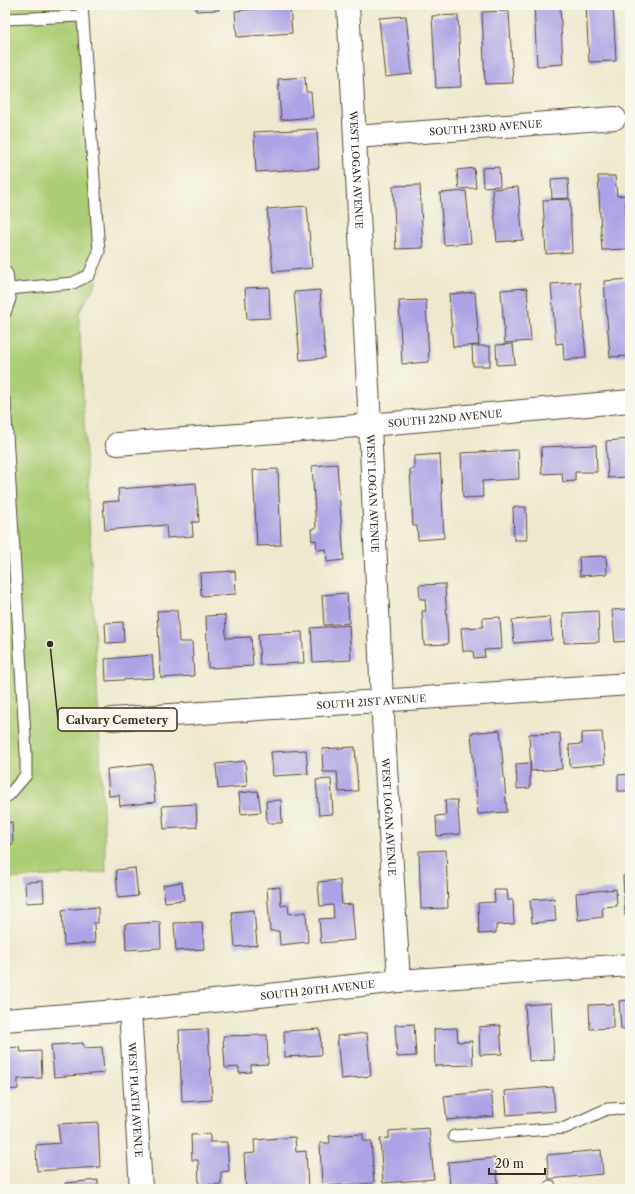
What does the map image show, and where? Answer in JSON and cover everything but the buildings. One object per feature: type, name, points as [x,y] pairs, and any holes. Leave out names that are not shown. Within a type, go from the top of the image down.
[{"type":"street","name":"WEST LOGAN AVENUE","points":[[348,5],[356,137],[382,701],[399,981]]},
{"type":"street","name":"SOUTH 23RD AVENUE","points":[[356,137],[615,118]]},
{"type":"street","name":"SOUTH 22ND AVENUE","points":[[117,444],[370,425],[630,401]]},
{"type":"street","name":"SOUTH 21ST AVENUE","points":[[112,719],[630,684]]},
{"type":"street","name":"SOUTH 20TH AVENUE","points":[[5,1020],[130,1010],[399,981],[630,965]]},
{"type":"street","name":"WEST PLATH AVENUE","points":[[130,1010],[141,1189]]},
{"type":"lane","points":[[5,19],[82,10],[98,252],[89,275],[73,283],[9,289]]},
{"type":"lane","points":[[5,271],[7,274],[10,299],[5,313]]},
{"type":"lane","points":[[5,401],[26,774],[9,795],[5,797]]},
{"type":"lane","points":[[454,1136],[565,1128],[607,1109],[630,1108]]},
{"type":"green space","points":[[5,5],[82,5],[96,283],[79,313],[106,872],[5,879]]},
{"type":"place","name":"Calvary Cemetery","points":[[50,644]]}]
